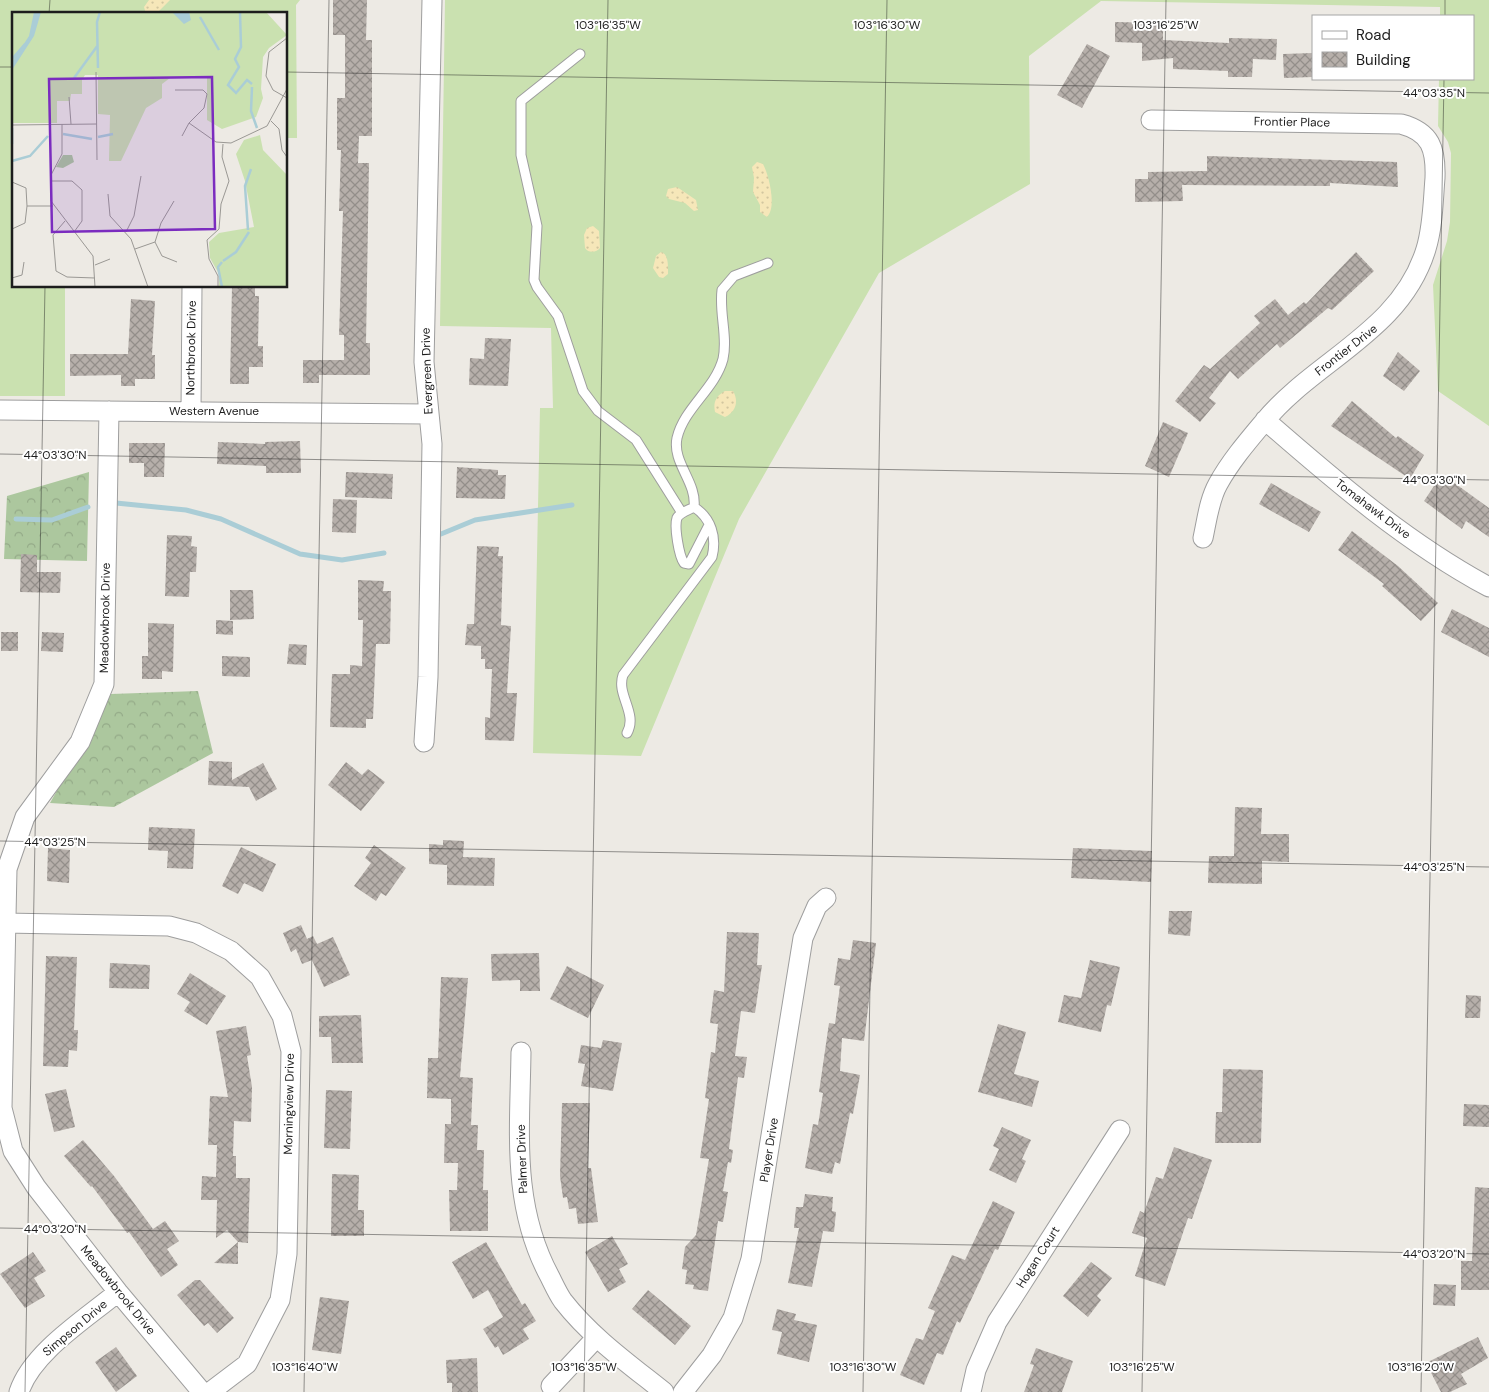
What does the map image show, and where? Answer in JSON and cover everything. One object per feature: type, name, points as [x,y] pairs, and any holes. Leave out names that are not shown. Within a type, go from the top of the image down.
[{"type":"street","name":"Evergreen Drive","points":[[424,742],[428,677],[432,444],[427,414],[424,362],[432,0]]},
{"type":"street","name":"Frontier Place","points":[[1151,120],[1395,123],[1419,130],[1428,139]]},
{"type":"street","name":"Frontier Drive","points":[[1204,538],[1209,509],[1217,485],[1236,456],[1265,420],[1308,379],[1381,322],[1409,287],[1420,268],[1431,232],[1436,162],[1428,139]]},
{"type":"street","name":"Northbrook Drive","points":[[190,411],[192,288]]},
{"type":"street","name":"Western Avenue","points":[[0,410],[427,414]]},
{"type":"street","name":"Meadowbrook Drive","points":[[109,411],[104,684],[80,742],[25,817],[7,869],[4,923],[2,1108],[7,1151],[118,1292],[202,1392]]},
{"type":"street","name":"Tomahawk Drive","points":[[1265,420],[1345,490],[1454,568],[1489,587]]},
{"type":"street","name":"Player Drive","points":[[683,1392],[712,1355],[733,1318],[751,1259],[803,938],[817,906],[826,898]]},
{"type":"street","name":"Morningview Drive","points":[[4,923],[169,926],[196,932],[231,951],[260,977],[282,1016],[291,1051],[286,1254],[280,1300],[247,1364],[210,1392]]},
{"type":"street","name":"Palmer Drive","points":[[521,1052],[520,1172],[524,1206],[537,1252],[562,1300],[596,1338],[664,1392]]},
{"type":"street","name":"Hogan Court","points":[[970,1392],[976,1370],[997,1322],[1120,1130]]},
{"type":"street","name":"Simpson Drive","points":[[19,1392],[21,1385],[40,1358],[118,1292]]},
{"type":"street","points":[[550,1386],[596,1338]]},
{"type":"lane","points":[[580,54],[521,101],[521,155],[537,226],[534,280],[537,288],[558,316],[583,391],[598,411],[636,440],[682,513]]},
{"type":"lane","points":[[694,507],[694,493],[678,457],[677,438],[686,418],[709,386],[723,359],[722,290],[734,276],[768,263]]},
{"type":"lane","points":[[694,507],[682,513],[677,522],[680,557],[684,563],[690,564],[709,525]]},
{"type":"lane","points":[[627,733],[631,723],[621,686],[622,680],[662,622],[712,557],[714,539],[707,517],[694,507]]},
{"type":"green space","points":[[0,0],[300,0],[296,5],[297,138],[288,138],[288,12],[12,12],[12,288],[65,288],[65,396],[0,396]]},
{"type":"green space","points":[[445,0],[1489,0],[1489,426],[1438,391],[1433,285],[1447,241],[1450,222],[1451,153],[1448,142],[1438,126],[1439,80],[1474,80],[1474,15],[1440,15],[1440,7],[1101,1],[1029,56],[1030,184],[879,273],[739,519],[641,756],[533,753],[540,408],[553,408],[551,328],[440,326]]},
{"type":"green space","points":[[89,472],[87,561],[4,559],[7,496]]},
{"type":"green space","points":[[198,691],[213,753],[114,807],[50,803],[111,694]]},
{"type":"sand","points":[[149,0],[170,0],[158,12],[145,12],[144,7]]},
{"type":"sand","points":[[757,162],[763,164],[771,191],[770,213],[767,217],[760,212],[760,205],[753,192],[754,178],[752,167]]},
{"type":"sand","points":[[677,187],[696,200],[698,210],[694,211],[685,203],[669,199],[666,196],[668,189]]},
{"type":"sand","points":[[593,226],[599,231],[600,248],[591,252],[585,248],[584,235],[587,228]]},
{"type":"sand","points":[[661,252],[667,258],[668,264],[668,274],[663,278],[659,277],[653,268],[656,256]]},
{"type":"sand","points":[[725,391],[733,391],[736,402],[732,412],[725,417],[715,412],[714,405],[717,397]]},
{"type":"building","points":[[333,0],[367,0],[366,40],[372,40],[372,136],[359,136],[358,163],[369,163],[366,343],[370,343],[370,375],[319,375],[319,383],[303,383],[303,360],[344,360],[344,335],[339,335],[343,211],[339,211],[341,150],[337,150],[337,98],[345,98],[345,35],[333,35]]},
{"type":"building","points":[[1115,22],[1163,23],[1163,40],[1229,43],[1229,38],[1277,39],[1276,60],[1253,59],[1252,77],[1228,77],[1228,71],[1173,69],[1173,58],[1142,61],[1142,43],[1115,42]]},
{"type":"building","points":[[1087,44],[1110,56],[1082,108],[1057,95]]},
{"type":"building","points":[[1312,53],[1312,77],[1284,78],[1283,54]]},
{"type":"building","points":[[1207,156],[1397,162],[1398,187],[1330,183],[1330,186],[1182,185],[1183,201],[1135,202],[1135,179],[1148,179],[1148,172],[1207,171]]},
{"type":"building","points":[[1356,252],[1374,271],[1332,310],[1328,308],[1280,348],[1277,344],[1238,379],[1230,371],[1209,398],[1216,403],[1200,422],[1175,401],[1204,365],[1210,369],[1260,323],[1254,316],[1275,299],[1288,315],[1304,302],[1306,304]]},
{"type":"building","points":[[232,288],[255,288],[255,296],[259,296],[258,346],[263,346],[263,367],[249,367],[249,384],[230,384]]},
{"type":"building","points":[[131,299],[155,301],[152,355],[155,355],[155,379],[135,379],[135,386],[121,386],[121,375],[70,376],[70,354],[128,354]]},
{"type":"building","points":[[485,338],[511,339],[508,386],[469,385],[470,358],[484,359]]},
{"type":"building","points":[[1398,352],[1420,371],[1404,391],[1383,376]]},
{"type":"building","points":[[1352,401],[1396,438],[1398,436],[1424,455],[1410,479],[1331,426]]},
{"type":"building","points":[[1163,422],[1188,433],[1169,477],[1145,466]]},
{"type":"building","points":[[300,441],[301,473],[266,473],[266,466],[217,464],[218,442],[265,444],[265,442]]},
{"type":"building","points":[[129,443],[165,443],[164,477],[144,477],[144,463],[129,463]]},
{"type":"building","points":[[457,467],[498,470],[498,475],[506,475],[505,499],[456,498]]},
{"type":"building","points":[[346,472],[393,474],[392,499],[345,497]]},
{"type":"building","points":[[1442,474],[1489,508],[1489,537],[1466,521],[1462,529],[1424,501]]},
{"type":"building","points":[[1271,483],[1321,512],[1309,532],[1259,504]]},
{"type":"building","points":[[333,499],[357,500],[356,533],[332,532]]},
{"type":"building","points":[[1352,531],[1398,566],[1438,603],[1421,621],[1382,586],[1384,584],[1338,550]]},
{"type":"building","points":[[167,535],[192,536],[191,546],[197,547],[196,572],[190,572],[189,597],[165,596]]},
{"type":"building","points":[[477,546],[499,547],[498,556],[503,556],[501,625],[511,626],[507,693],[517,693],[514,741],[485,740],[485,717],[490,718],[492,669],[485,669],[485,659],[481,659],[481,646],[465,645],[467,624],[474,624]]},
{"type":"building","points":[[21,554],[37,555],[37,572],[61,572],[60,593],[20,592]]},
{"type":"building","points":[[358,580],[384,581],[383,591],[391,591],[390,644],[376,644],[373,719],[366,719],[366,728],[330,727],[332,674],[350,674],[350,665],[362,666],[363,620],[358,620]]},
{"type":"building","points":[[230,590],[253,590],[254,619],[230,620]]},
{"type":"building","points":[[1452,609],[1489,628],[1489,657],[1441,632]]},
{"type":"building","points":[[216,620],[233,621],[233,635],[216,634]]},
{"type":"building","points":[[148,623],[174,624],[173,672],[162,671],[162,679],[142,679],[142,656],[148,656]]},
{"type":"building","points":[[1,632],[18,632],[18,651],[1,651]]},
{"type":"building","points":[[42,632],[64,633],[63,652],[41,651]]},
{"type":"building","points":[[289,644],[307,645],[306,665],[287,664]]},
{"type":"building","points":[[222,656],[250,657],[250,677],[222,676]]},
{"type":"building","points":[[209,761],[232,762],[232,780],[263,763],[277,789],[256,801],[249,787],[208,785]]},
{"type":"building","points":[[346,762],[362,775],[368,769],[385,782],[361,811],[328,785]]},
{"type":"building","points":[[1235,807],[1262,808],[1261,834],[1289,834],[1289,862],[1262,861],[1262,884],[1208,883],[1209,856],[1234,856]]},
{"type":"building","points":[[149,827],[195,829],[193,869],[167,868],[168,851],[148,850]]},
{"type":"building","points":[[443,840],[464,841],[463,857],[495,858],[494,886],[447,885],[447,865],[429,864],[429,844],[443,845]]},
{"type":"building","points":[[374,845],[406,868],[386,896],[381,893],[376,901],[354,886],[371,863],[365,858]]},
{"type":"building","points":[[241,847],[276,864],[263,892],[244,883],[238,894],[222,886]]},
{"type":"building","points":[[48,848],[70,850],[69,883],[47,881]]},
{"type":"building","points":[[1073,848],[1152,851],[1151,882],[1071,878]]},
{"type":"building","points":[[1169,911],[1192,911],[1190,936],[1168,934]]},
{"type":"building","points":[[301,925],[307,939],[313,936],[317,944],[333,937],[350,975],[324,987],[312,960],[302,964],[296,949],[291,952],[283,933]]},
{"type":"building","points":[[727,932],[759,933],[757,965],[762,965],[755,1013],[741,1011],[735,1056],[747,1057],[744,1078],[738,1077],[729,1149],[733,1150],[731,1163],[728,1162],[723,1191],[728,1192],[723,1222],[718,1221],[708,1291],[693,1289],[694,1285],[685,1284],[687,1270],[682,1269],[685,1247],[696,1235],[709,1159],[700,1158],[709,1099],[705,1098],[711,1052],[715,1053],[718,1024],[710,1023],[714,990],[724,992]]},
{"type":"building","points":[[853,940],[876,943],[864,1041],[842,1038],[840,1071],[860,1075],[853,1114],[850,1113],[840,1164],[835,1162],[832,1174],[805,1168],[813,1124],[818,1125],[823,1093],[819,1092],[829,1023],[835,1024],[840,986],[834,985],[838,958],[850,960]]},
{"type":"building","points":[[539,953],[540,991],[520,991],[520,980],[492,981],[491,954]]},
{"type":"building","points":[[46,956],[77,957],[74,1030],[78,1030],[77,1051],[69,1050],[68,1067],[43,1066]]},
{"type":"building","points":[[1090,960],[1120,967],[1111,1006],[1107,1005],[1101,1032],[1058,1022],[1064,995],[1081,998]]},
{"type":"building","points":[[110,963],[150,965],[149,989],[109,988]]},
{"type":"building","points":[[567,966],[604,985],[588,1018],[550,999]]},
{"type":"building","points":[[190,973],[226,996],[207,1025],[184,1011],[190,1002],[177,994]]},
{"type":"building","points":[[441,977],[468,978],[460,1077],[473,1078],[471,1125],[478,1125],[477,1150],[484,1150],[483,1190],[488,1190],[488,1231],[450,1231],[449,1190],[457,1190],[458,1163],[444,1163],[445,1124],[451,1124],[451,1099],[427,1098],[428,1058],[438,1058]]},
{"type":"building","points":[[1466,995],[1481,996],[1480,1018],[1465,1018]]},
{"type":"building","points":[[361,1015],[363,1063],[332,1063],[331,1037],[319,1037],[319,1016]]},
{"type":"building","points":[[998,1024],[1026,1032],[1014,1074],[1039,1081],[1032,1107],[978,1092]]},
{"type":"building","points":[[246,1026],[251,1055],[247,1056],[252,1087],[251,1122],[234,1121],[233,1156],[236,1156],[236,1178],[250,1178],[248,1243],[238,1242],[227,1230],[216,1238],[217,1200],[201,1200],[202,1176],[216,1177],[217,1145],[208,1145],[210,1096],[228,1097],[216,1031]]},
{"type":"building","points":[[603,1040],[622,1043],[613,1091],[581,1086],[585,1064],[578,1063],[581,1045],[601,1048]]},
{"type":"building","points":[[1223,1069],[1263,1070],[1261,1143],[1215,1143],[1216,1112],[1222,1112]]},
{"type":"building","points":[[66,1089],[75,1127],[54,1132],[45,1094]]},
{"type":"building","points":[[326,1090],[352,1091],[350,1149],[324,1148]]},
{"type":"building","points":[[562,1103],[590,1103],[588,1168],[591,1168],[598,1222],[578,1224],[576,1208],[569,1209],[567,1197],[563,1198],[560,1176]]},
{"type":"building","points":[[1464,1104],[1489,1105],[1489,1127],[1463,1126]]},
{"type":"building","points":[[1002,1127],[1031,1140],[1022,1159],[1026,1161],[1016,1183],[989,1170],[999,1149],[993,1146]]},
{"type":"building","points":[[83,1140],[114,1176],[153,1229],[165,1221],[179,1241],[167,1249],[178,1265],[161,1277],[129,1232],[127,1233],[92,1186],[64,1156]]},
{"type":"building","points":[[1174,1147],[1212,1160],[1192,1219],[1188,1218],[1165,1286],[1135,1276],[1147,1238],[1132,1233],[1140,1211],[1144,1213],[1156,1177],[1163,1179]]},
{"type":"building","points":[[332,1174],[359,1175],[358,1210],[364,1210],[364,1236],[331,1236]]},
{"type":"building","points":[[1475,1187],[1489,1188],[1489,1290],[1461,1290],[1461,1261],[1472,1261]]},
{"type":"building","points":[[805,1194],[833,1197],[832,1211],[836,1212],[834,1232],[823,1231],[812,1287],[788,1283],[799,1228],[794,1228],[796,1207],[803,1207]]},
{"type":"building","points":[[993,1201],[1015,1212],[998,1250],[995,1249],[960,1323],[957,1321],[943,1355],[937,1353],[924,1385],[900,1375],[916,1338],[923,1340],[935,1311],[928,1308],[952,1255],[965,1260]]},
{"type":"building","points":[[612,1236],[628,1264],[619,1269],[626,1282],[608,1292],[585,1252]]},
{"type":"building","points":[[238,1242],[238,1264],[214,1263]]},
{"type":"building","points":[[486,1242],[522,1305],[525,1303],[536,1321],[523,1329],[529,1339],[503,1355],[498,1346],[495,1348],[483,1329],[503,1317],[488,1290],[473,1299],[452,1262]]},
{"type":"building","points":[[33,1252],[46,1271],[34,1278],[45,1296],[25,1308],[0,1274]]},
{"type":"building","points":[[1091,1262],[1112,1278],[1097,1296],[1101,1300],[1088,1317],[1063,1296]]},
{"type":"building","points":[[195,1280],[200,1280],[234,1318],[217,1333],[208,1323],[204,1326],[177,1295]]},
{"type":"building","points":[[1434,1284],[1456,1285],[1455,1306],[1433,1305]]},
{"type":"building","points":[[648,1290],[691,1326],[675,1345],[632,1309]]},
{"type":"building","points":[[320,1297],[349,1301],[341,1354],[312,1350]]},
{"type":"building","points":[[777,1309],[796,1314],[794,1320],[817,1325],[809,1362],[777,1354],[782,1332],[772,1330]]},
{"type":"building","points":[[1478,1337],[1488,1358],[1461,1374],[1467,1384],[1450,1392],[1441,1392],[1426,1363]]},
{"type":"building","points":[[116,1347],[137,1376],[116,1392],[95,1362]]},
{"type":"building","points":[[1036,1348],[1073,1361],[1062,1392],[1024,1392],[1034,1365],[1030,1364]]},
{"type":"building","points":[[477,1358],[478,1392],[452,1392],[452,1383],[447,1383],[446,1360]]},
{"type":"waterway","points":[[116,503],[186,510],[221,519],[300,554],[342,560],[384,553]]},
{"type":"waterway","points":[[441,534],[475,520],[572,505]]},
{"type":"waterway","points":[[16,519],[52,520],[88,507]]}]
